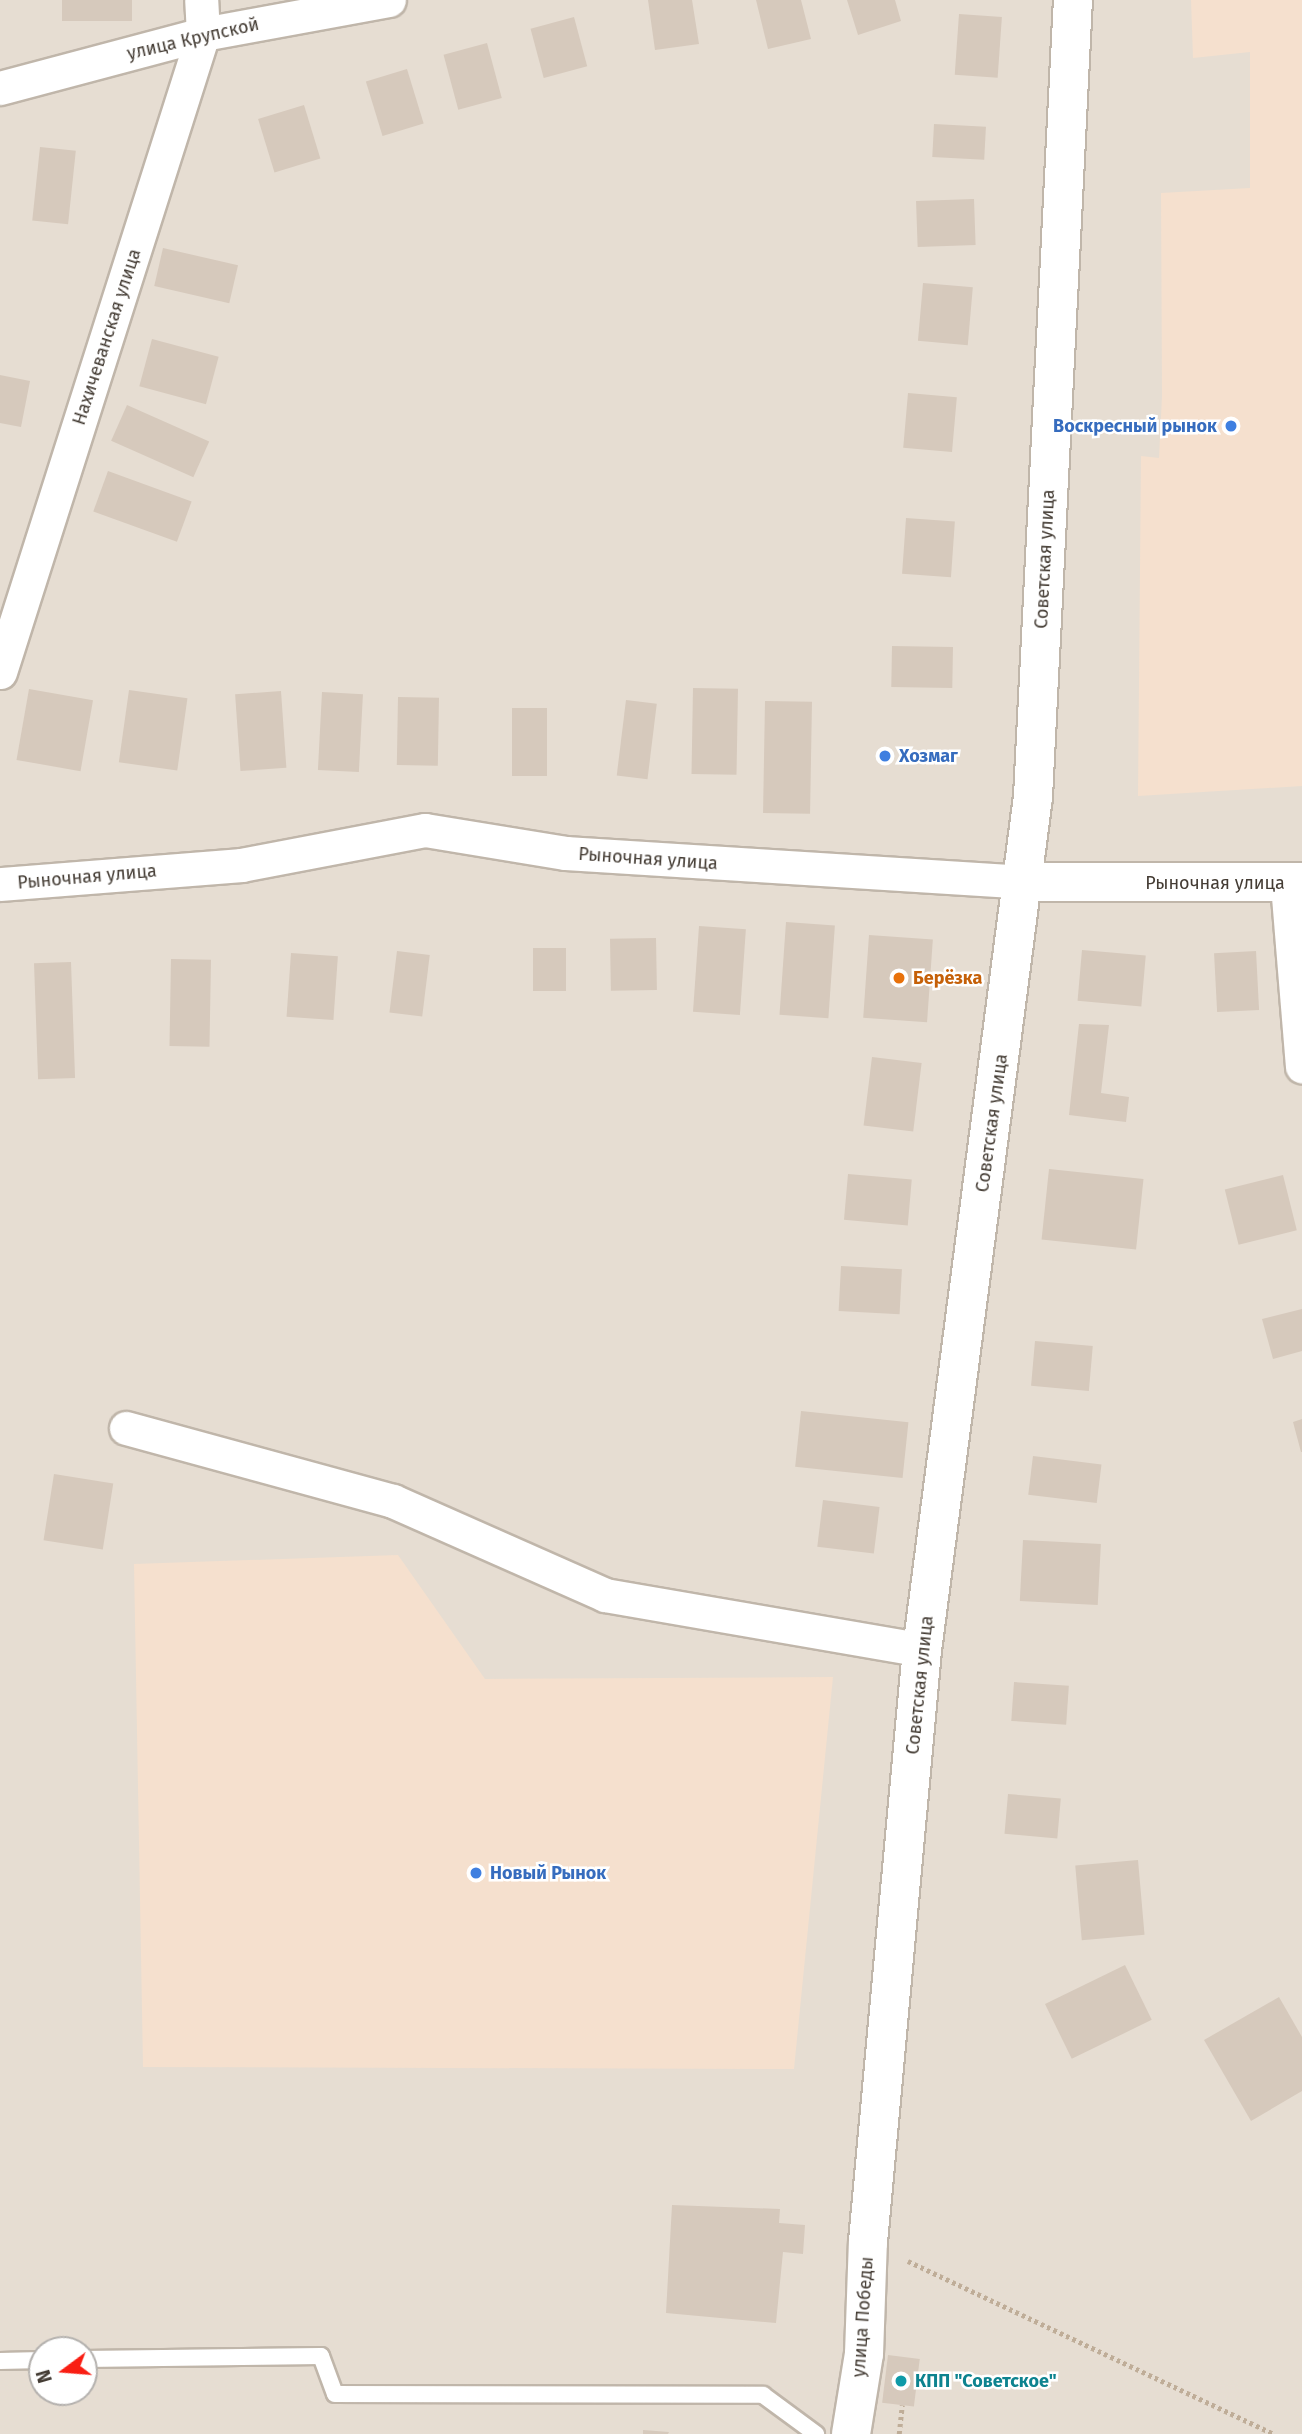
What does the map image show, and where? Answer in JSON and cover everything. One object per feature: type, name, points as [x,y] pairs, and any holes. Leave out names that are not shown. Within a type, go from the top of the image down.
[{"type":"street","name":"Нахичеванская улица","points":[[0,672],[203,34],[201,0]]},
{"type":"street","name":"улица Крупской","points":[[0,88],[203,34],[389,0]]},
{"type":"street","name":"Советская улица","points":[[868,2242],[922,1650],[1033,797],[1073,0]]},
{"type":"street","name":"Рыночная улица","points":[[0,884],[241,865],[425,830],[566,853],[1024,882],[1294,883]]},
{"type":"street","points":[[1294,883],[1302,1066]]},
{"type":"street","points":[[126,1428],[393,1501],[605,1595],[922,1650]]},
{"type":"street","name":"улица Победы","points":[[851,2434],[864,2354],[868,2242]]},
{"type":"lane","points":[[98,2359],[321,2356],[335,2394],[763,2395],[816,2434]]},
{"type":"lane","points":[[0,2361],[28,2360]]},
{"type":"path","points":[[868,2242],[1274,2434]]},
{"type":"path","points":[[899,2434],[902,2405]]},
{"type":"shaded area","points":[[0,0],[1302,0],[1302,2434],[0,2434]]},
{"type":"shaded area","name":"Воскресный рынок","points":[[1191,0],[1302,0],[1302,786],[1138,796],[1141,456],[1159,458],[1162,396],[1161,193],[1250,188],[1250,52],[1193,58]]},
{"type":"shaded area","name":"Новый Рынок","points":[[398,1555],[485,1679],[833,1677],[794,2069],[143,2067],[134,1564]]},
{"type":"building","points":[[62,0],[132,0],[132,21],[62,21]]},
{"type":"building","points":[[648,0],[692,0],[699,44],[655,50]]},
{"type":"building","points":[[756,0],[801,0],[811,39],[768,49]]},
{"type":"building","points":[[847,0],[895,0],[901,21],[858,35]]},
{"type":"building","points":[[959,14],[1002,17],[998,78],[955,75]]},
{"type":"building","points":[[574,17],[587,66],[544,78],[531,29]]},
{"type":"building","points":[[487,43],[502,98],[458,110],[444,55]]},
{"type":"building","points":[[407,69],[424,124],[383,136],[366,82]]},
{"type":"building","points":[[304,105],[320,159],[274,173],[258,119]]},
{"type":"building","points":[[934,124],[986,127],[984,160],[932,157]]},
{"type":"building","points":[[40,147],[76,151],[68,224],[32,221]]},
{"type":"building","points":[[974,199],[976,245],[918,247],[916,201]]},
{"type":"building","points":[[163,248],[238,265],[229,303],[154,286]]},
{"type":"building","points":[[923,283],[973,287],[968,345],[918,341]]},
{"type":"building","points":[[152,339],[219,357],[206,404],[139,386]]},
{"type":"building","points":[[0,375],[30,381],[21,427],[0,423]]},
{"type":"building","points":[[908,393],[957,397],[952,452],[903,448]]},
{"type":"building","points":[[127,405],[209,442],[193,477],[111,441]]},
{"type":"building","points":[[108,471],[192,501],[177,542],[93,511]]},
{"type":"building","points":[[906,518],[955,521],[951,577],[902,574]]},
{"type":"building","points":[[892,646],[953,647],[952,688],[891,687]]},
{"type":"building","points":[[693,688],[738,689],[736,775],[691,774]]},
{"type":"building","points":[[29,689],[93,700],[81,771],[16,760]]},
{"type":"building","points":[[129,690],[187,698],[177,771],[119,762]]},
{"type":"building","points":[[281,691],[286,768],[240,771],[235,694]]},
{"type":"building","points":[[322,692],[363,694],[359,772],[318,770]]},
{"type":"building","points":[[398,697],[439,698],[438,766],[397,765]]},
{"type":"building","points":[[626,700],[657,704],[648,779],[617,775]]},
{"type":"building","points":[[765,701],[812,702],[810,814],[763,813]]},
{"type":"building","points":[[512,708],[547,708],[547,776],[512,776]]},
{"type":"building","points":[[786,922],[835,925],[828,1018],[780,1015]]},
{"type":"building","points":[[699,926],[746,929],[740,1015],[693,1012]]},
{"type":"building","name":"Берёзка","points":[[869,935],[933,939],[927,1022],[863,1018]]},
{"type":"building","points":[[656,938],[657,990],[611,991],[610,939]]},
{"type":"building","points":[[533,948],[566,948],[566,991],[533,991]]},
{"type":"building","points":[[1082,950],[1146,956],[1141,1006],[1078,1001]]},
{"type":"building","points":[[397,951],[430,955],[422,1017],[389,1013]]},
{"type":"building","points":[[1256,951],[1259,1010],[1217,1012],[1214,953]]},
{"type":"building","points":[[291,953],[338,956],[333,1020],[287,1017]]},
{"type":"building","points":[[171,959],[211,960],[209,1047],[169,1046]]},
{"type":"building","points":[[71,962],[75,1078],[38,1079],[34,963]]},
{"type":"building","points":[[1079,1024],[1109,1025],[1101,1093],[1129,1097],[1126,1122],[1069,1115]]},
{"type":"building","points":[[872,1057],[922,1063],[913,1132],[864,1125]]},
{"type":"building","points":[[1049,1169],[1143,1179],[1136,1250],[1042,1240]]},
{"type":"building","points":[[848,1174],[912,1180],[908,1225],[844,1220]]},
{"type":"building","points":[[1283,1175],[1297,1230],[1239,1245],[1225,1190]]},
{"type":"building","points":[[841,1266],[902,1269],[900,1314],[839,1311]]},
{"type":"building","points":[[1302,1309],[1302,1351],[1273,1359],[1262,1319]]},
{"type":"building","points":[[1035,1341],[1093,1346],[1089,1391],[1031,1386]]},
{"type":"building","points":[[801,1411],[908,1422],[903,1478],[795,1467]]},
{"type":"building","points":[[1302,1419],[1302,1452],[1301,1452],[1293,1422]]},
{"type":"building","points":[[1033,1456],[1101,1464],[1097,1503],[1028,1495]]},
{"type":"building","points":[[54,1474],[113,1483],[103,1550],[44,1540]]},
{"type":"building","points":[[823,1500],[880,1507],[874,1554],[817,1547]]},
{"type":"building","points":[[1023,1540],[1101,1544],[1098,1605],[1020,1601]]},
{"type":"building","points":[[1014,1682],[1069,1686],[1066,1725],[1011,1721]]},
{"type":"building","points":[[1008,1794],[1061,1799],[1057,1838],[1005,1834]]},
{"type":"building","points":[[1138,1860],[1145,1935],[1082,1940],[1075,1865]]},
{"type":"building","points":[[1125,1965],[1152,2020],[1072,2059],[1045,2004]]},
{"type":"building","points":[[1279,1997],[1302,2037],[1302,2091],[1251,2121],[1204,2040]]},
{"type":"building","points":[[672,2205],[780,2209],[779,2223],[805,2225],[803,2254],[783,2252],[776,2323],[666,2313]]},
{"type":"building","name":"КПП \"Советское\"","points":[[888,2355],[920,2359],[914,2407],[882,2403]]},
{"type":"building","points":[[643,2430],[669,2432],[643,2434]]},
{"type":"place","name":"Воскресный рынок","points":[[1231,426]]},
{"type":"place","name":"Хозмаг","points":[[885,756]]},
{"type":"place","name":"Берёзка","points":[[899,978]]},
{"type":"place","name":"Новый Рынок","points":[[476,1873]]},
{"type":"place","name":"КПП \"Советское\"","points":[[901,2381]]}]
